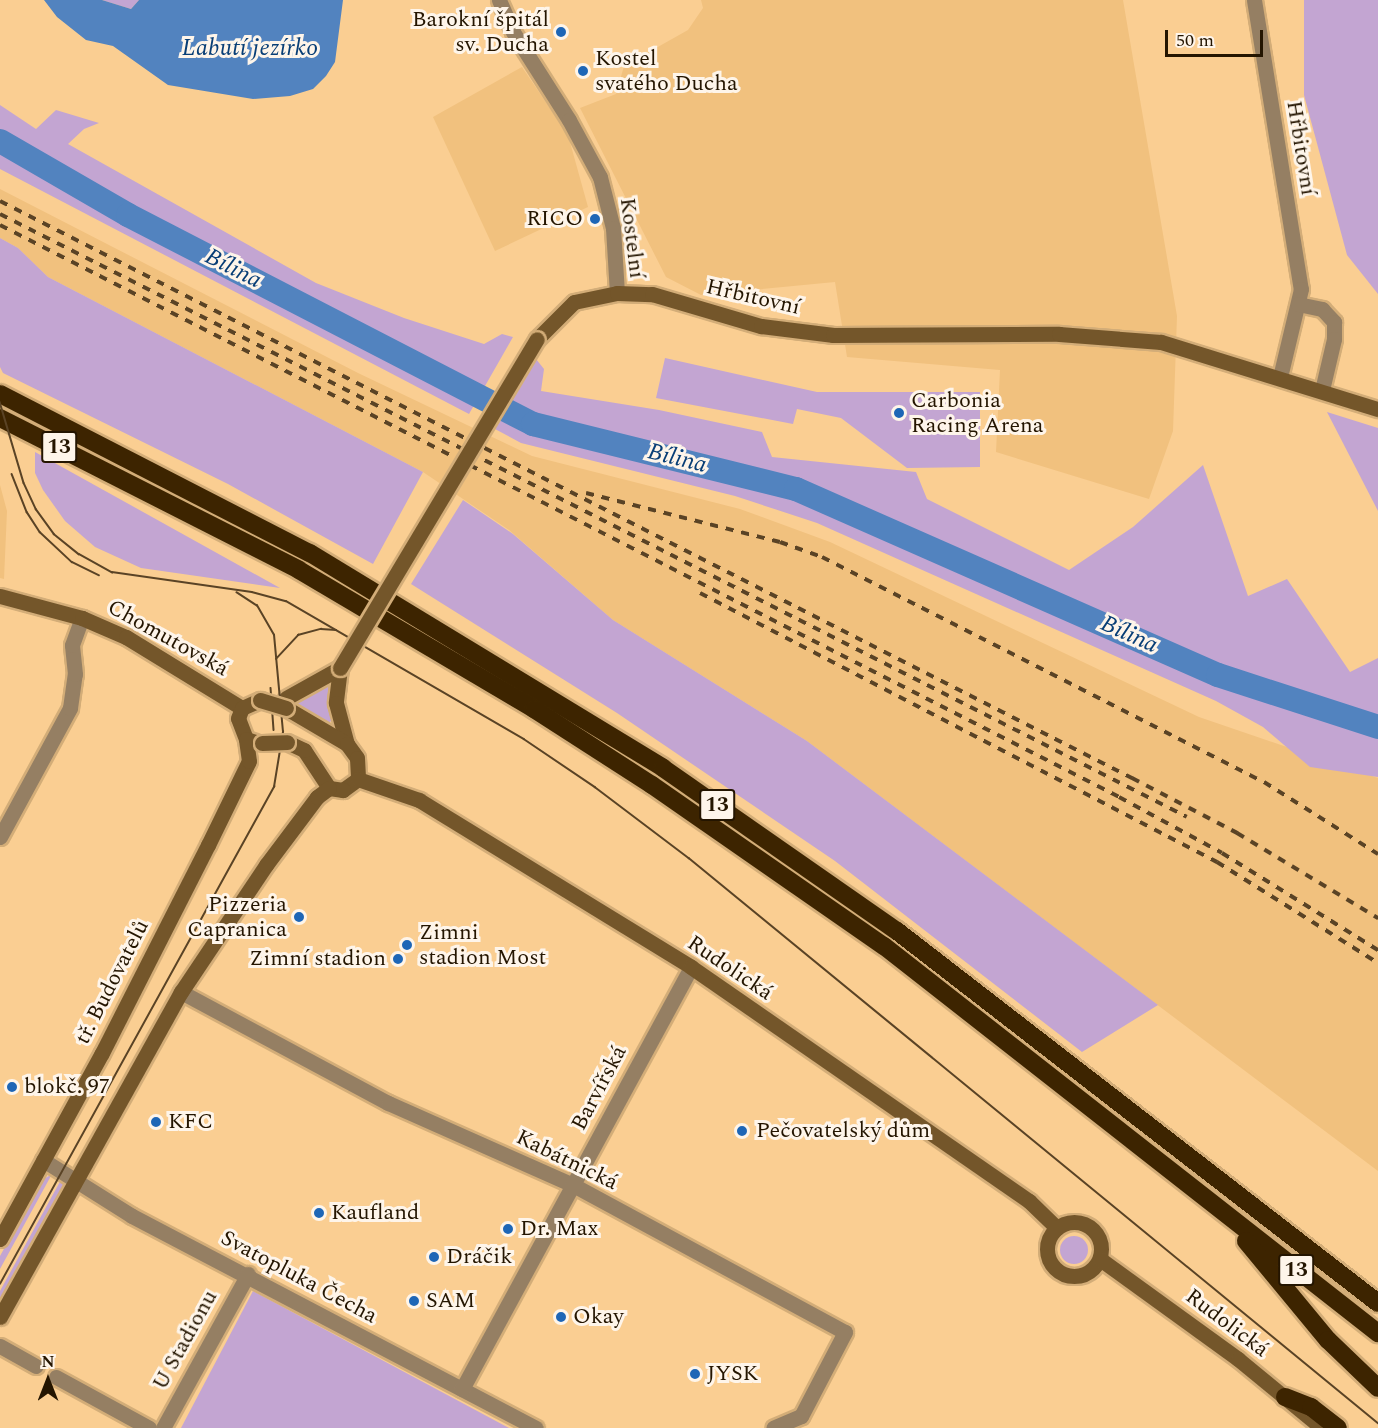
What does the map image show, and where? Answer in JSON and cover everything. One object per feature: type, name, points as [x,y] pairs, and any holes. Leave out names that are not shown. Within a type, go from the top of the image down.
[{"type":"highway","points":[[0,389],[52,419]]},
{"type":"highway","name":"13","points":[[0,394],[320,558],[663,768],[897,931],[1378,1303]]},
{"type":"highway","name":"13","points":[[0,418],[309,576],[534,709],[652,785],[884,946],[1214,1207],[1378,1333]]},
{"type":"highway","points":[[1214,1207],[1328,1340],[1378,1388]]},
{"type":"highway","points":[[1285,1397],[1311,1407],[1338,1428]]},
{"type":"street","name":"Kostelní","points":[[499,0],[513,32],[569,120],[600,177],[613,228],[616,293]]},
{"type":"street","name":"Hřbitovní","points":[[340,668],[537,339],[574,302],[616,293],[652,294],[761,326],[833,335],[1059,334],[1161,342],[1280,377],[1301,289],[1254,0]]},
{"type":"street","points":[[1298,304],[1322,309],[1334,322],[1334,339],[1322,390]]},
{"type":"street","points":[[1280,377],[1378,409]]},
{"type":"street","name":"Chomutovská","points":[[0,596],[82,618],[126,637],[242,708],[277,702],[308,689],[340,668]]},
{"type":"street","points":[[0,837],[70,708],[75,674],[72,645],[82,618]]},
{"type":"street","points":[[0,1317],[74,1181],[182,993],[266,865],[317,797],[329,788],[343,790],[358,779],[357,758],[347,744],[336,703],[340,668]]},
{"type":"street","points":[[277,702],[347,744]]},
{"type":"street","name":"Chomutovská","points":[[242,708],[238,718],[246,739]]},
{"type":"street","points":[[246,739],[262,743],[287,742],[304,750],[329,788]]},
{"type":"street","name":"tř. Budovatelů","points":[[0,1239],[44,1160],[249,761],[246,739]]},
{"type":"street","name":"Rudolická","points":[[358,779],[419,800],[691,967],[1029,1201],[1057,1228]]},
{"type":"street","name":"Barvířská","points":[[462,1389],[691,967]]},
{"type":"street","name":"Kabátnická","points":[[182,993],[397,1107],[573,1185],[845,1332],[801,1416],[773,1428]]},
{"type":"street","name":"Svatopluka Čecha","points":[[44,1160],[132,1216],[248,1274],[537,1428]]},
{"type":"street","points":[[1074,1222],[1090,1227],[1100,1242],[1100,1259],[1083,1275],[1060,1273],[1047,1251],[1057,1228],[1074,1222]]},
{"type":"street","name":"Rudolická","points":[[1100,1259],[1133,1280],[1322,1428]]},
{"type":"street","name":"U Stadionu","points":[[163,1428],[248,1274]]},
{"type":"street","points":[[0,1346],[36,1366]]},
{"type":"street","points":[[56,1377],[149,1428]]},
{"type":"shaded area","points":[[102,0],[139,0],[131,9]]},
{"type":"shaded area","points":[[701,0],[1123,0],[1177,316],[1173,431],[1149,499],[996,452],[1000,370],[847,357],[835,282],[701,295],[666,277],[580,108],[616,94],[624,66],[688,30],[703,8]]},
{"type":"shaded area","points":[[1304,0],[1378,0],[1378,294],[1347,255],[1304,95]]},
{"type":"shaded area","points":[[522,67],[568,135],[588,207],[495,251],[433,117]]},
{"type":"shaded area","points":[[0,105],[36,129],[56,110],[99,123],[84,129],[68,144],[316,283],[404,318],[484,344],[502,334],[513,337],[469,414],[0,169]]},
{"type":"shaded area","points":[[0,189],[358,373],[532,456],[740,509],[830,542],[1199,717],[1378,778],[1378,1171],[807,741],[613,620],[509,530],[423,472],[48,277],[18,248],[0,238]]},
{"type":"shaded area","points":[[0,238],[18,248],[48,277],[423,472],[373,564],[228,484],[3,373],[0,367]]},
{"type":"shaded area","name":"Carbonia Racing Arena","points":[[665,358],[817,392],[980,392],[980,467],[907,468],[841,418],[797,409],[793,424],[656,398]]},
{"type":"shaded area","points":[[536,359],[544,369],[541,391],[659,410],[762,432],[772,457],[916,472],[927,499],[1069,570],[1133,527],[1203,465],[1248,596],[1287,579],[1350,672],[1378,658],[1378,777],[1310,767],[1263,727],[1216,701],[817,523],[735,496],[521,443],[495,429]]},
{"type":"shaded area","points":[[1327,412],[1378,428],[1378,511]]},
{"type":"shaded area","points":[[35,452],[280,588],[141,568],[95,547],[65,521],[43,490],[35,473]]},
{"type":"shaded area","points":[[0,485],[7,511],[4,579],[0,578]]},
{"type":"shaded area","points":[[463,500],[513,534],[613,620],[807,741],[1158,1005],[1082,1052],[835,861],[617,713],[411,584]]},
{"type":"shaded area","points":[[330,685],[331,721],[329,723],[297,703]]},
{"type":"shaded area","points":[[52,1174],[0,1269],[0,1256],[42,1180]]},
{"type":"shaded area","points":[[62,1178],[64,1187],[0,1304],[0,1291]]},
{"type":"shaded area","points":[[1074,1236],[1084,1240],[1088,1250],[1084,1260],[1074,1264],[1064,1260],[1060,1250],[1064,1240]]},
{"type":"shaded area","points":[[253,1291],[509,1428],[181,1428]]},
{"type":"water","name":"Labutí jezírko","points":[[44,0],[102,0],[131,9],[139,0],[343,0],[335,62],[326,76],[313,89],[290,96],[253,99],[168,85],[113,46],[86,40],[57,17]]},
{"type":"waterway","name":"Bílina","points":[[0,141],[128,215],[533,424],[796,489],[1218,675],[1378,727]]},
{"type":"tram line","points":[[0,402],[24,483],[36,509],[54,534],[79,554],[112,572],[252,592],[286,601],[524,739],[595,787],[689,858],[1378,1423]]},
{"type":"tram line","points":[[12,474],[27,512],[40,532],[72,562],[99,575]]},
{"type":"tram line","points":[[0,1284],[274,787],[283,732],[274,635],[257,606],[237,593]]},
{"type":"tram line","points":[[276,659],[298,635],[321,629],[336,630]]},
{"type":"tram line","points":[[271,688],[274,730]]},
{"type":"railway","points":[[0,201],[1132,778],[1237,833],[1378,918]]},
{"type":"railway","points":[[0,214],[1187,817]]},
{"type":"railway","points":[[0,225],[1119,797],[1222,853],[1378,950]]},
{"type":"railway","points":[[586,493],[780,542],[822,557],[1264,782],[1378,854]]},
{"type":"railway","points":[[700,593],[1217,862],[1378,963]]},
{"type":"place","name":"Barokní špitál sv. Ducha","points":[[561,32]]},
{"type":"place","name":"Kostel svatého Ducha","points":[[583,71]]},
{"type":"place","name":"RICO","points":[[595,219]]},
{"type":"place","name":"Carbonia Racing Arena","points":[[899,413]]},
{"type":"place","name":"Pizzeria Capranica","points":[[299,917]]},
{"type":"place","name":"Zimni stadion Most","points":[[407,945]]},
{"type":"place","name":"Zimní stadion","points":[[398,959]]},
{"type":"place","name":"blokč. 97","points":[[12,1087]]},
{"type":"place","name":"KFC","points":[[156,1122]]},
{"type":"place","name":"Pečovatelský dům","points":[[742,1131]]},
{"type":"place","name":"Kaufland","points":[[319,1213]]},
{"type":"place","name":"Dr. Max","points":[[508,1229]]},
{"type":"place","name":"Dráčik","points":[[434,1257]]},
{"type":"place","name":"SAM","points":[[414,1301]]},
{"type":"place","name":"Okay","points":[[561,1317]]},
{"type":"place","name":"JYSK","points":[[695,1374]]}]
